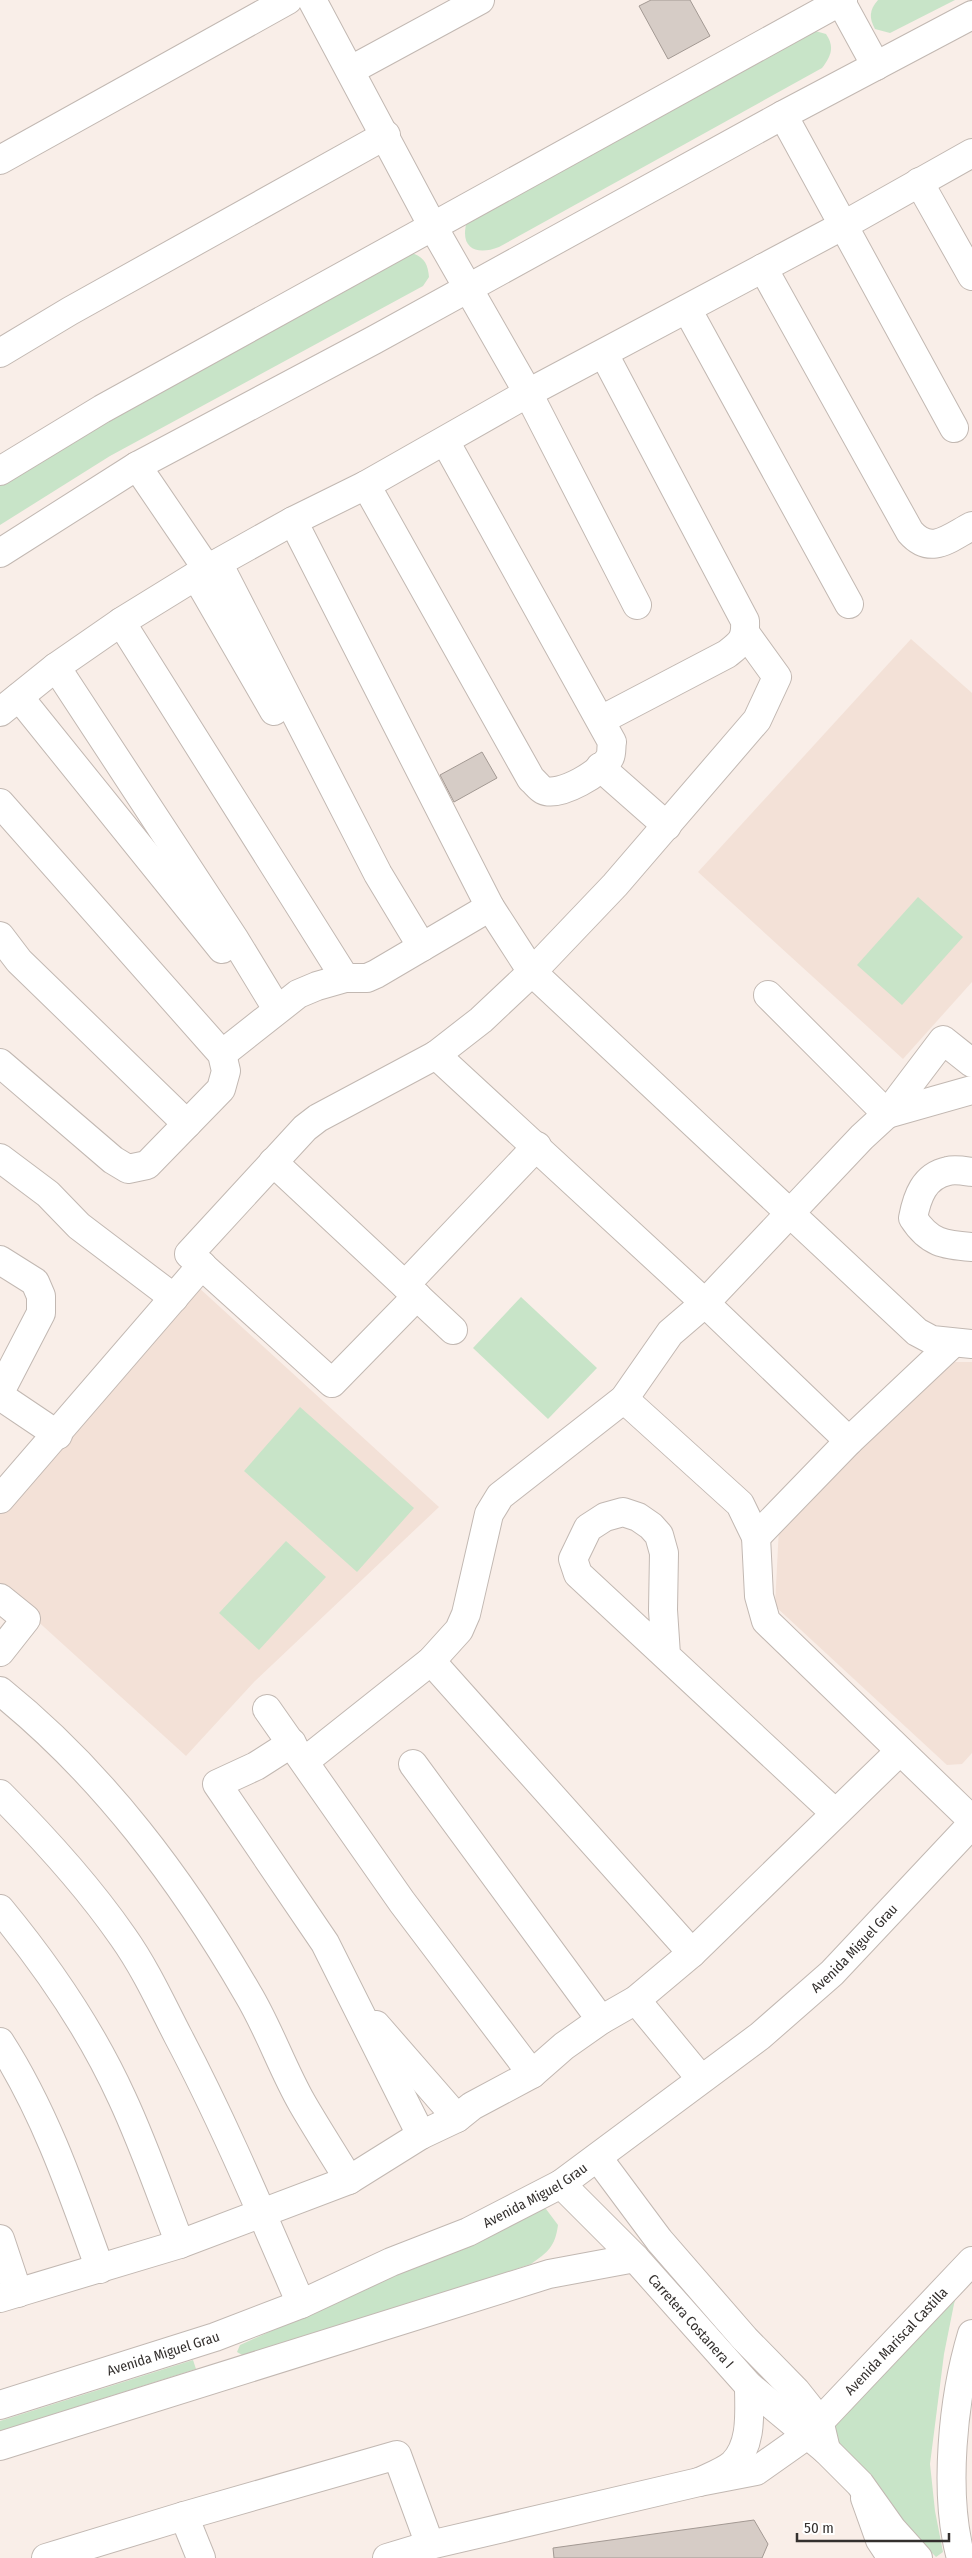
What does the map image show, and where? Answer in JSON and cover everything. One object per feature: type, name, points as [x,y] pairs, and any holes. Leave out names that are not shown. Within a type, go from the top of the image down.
[{"type":"street","points":[[0,160],[288,0]]},
{"type":"street","points":[[312,0],[386,135],[432,225],[528,393],[637,605]]},
{"type":"street","points":[[351,70],[480,0]]},
{"type":"street","points":[[0,471],[102,409],[841,0],[876,66]]},
{"type":"street","points":[[0,553],[137,466],[468,289],[783,115],[972,15]]},
{"type":"street","points":[[783,115],[954,428]]},
{"type":"street","points":[[0,353],[70,311],[386,135]]},
{"type":"street","points":[[276,1010],[9,704],[56,667],[121,622],[207,570],[293,521],[366,485],[528,393],[844,225],[972,154]]},
{"type":"street","points":[[919,182],[972,276]]},
{"type":"street","points":[[764,268],[910,532],[924,544],[932,545],[972,526]]},
{"type":"street","points":[[687,309],[849,604]]},
{"type":"street","points":[[537,1146],[332,1384],[189,1254],[273,1162],[318,1118],[436,1055],[480,1020],[532,972],[615,885],[757,720],[778,676],[746,634],[745,621],[604,354]]},
{"type":"street","points":[[366,485],[531,779],[543,790],[557,792],[574,786],[600,767],[610,757],[612,742],[602,720],[445,441]]},
{"type":"street","points":[[137,466],[207,570],[327,801],[378,874],[422,947]]},
{"type":"street","points":[[293,521],[490,907],[532,972],[917,1332],[932,1340],[962,1343]]},
{"type":"street","points":[[121,622],[344,978]]},
{"type":"street","points":[[602,720],[727,654],[740,644],[746,634]]},
{"type":"street","points":[[56,667],[235,940],[276,1010]]},
{"type":"street","points":[[600,767],[667,826]]},
{"type":"street","points":[[0,803],[222,1054],[226,1071],[221,1089],[147,1165],[128,1169],[113,1160],[0,1063]]},
{"type":"street","points":[[222,1054],[276,1010],[310,988],[344,978],[367,978],[376,974],[490,907]]},
{"type":"street","points":[[0,936],[10,955],[187,1124]]},
{"type":"street","points":[[768,995],[887,1114]]},
{"type":"street","points":[[422,2135],[326,1943],[217,1784],[256,1766],[299,1752],[431,1661],[459,1630],[466,1614],[489,1514],[500,1496],[624,1399],[670,1333],[705,1302],[862,1137],[887,1114],[943,1040],[972,1063]]},
{"type":"street","points":[[436,1055],[705,1302],[849,1441]]},
{"type":"street","points":[[887,1114],[972,1090]]},
{"type":"street","points":[[0,1158],[48,1194],[79,1226],[174,1298]]},
{"type":"street","points":[[273,1162],[453,1330]]},
{"type":"street","points":[[972,1172],[948,1171],[928,1182],[917,1198],[913,1218],[923,1234],[935,1241],[972,1247]]},
{"type":"street","points":[[0,1178],[38,1204],[79,1226]]},
{"type":"street","points":[[0,1260],[35,1282],[41,1296],[40,1313],[0,1392]]},
{"type":"street","points":[[0,1500],[58,1435],[202,1265]]},
{"type":"street","points":[[756,1537],[849,1441],[962,1343]]},
{"type":"street","points":[[0,1396],[58,1435]]},
{"type":"street","points":[[624,1399],[740,1504],[756,1537],[758,1596],[766,1621],[972,1820]]},
{"type":"street","points":[[666,1655],[663,1610],[664,1553],[659,1535],[638,1517],[623,1512],[605,1517],[588,1528],[579,1544],[573,1559],[578,1574],[835,1813]]},
{"type":"street","points":[[0,1598],[26,1619],[0,1652]]},
{"type":"street","points":[[431,1661],[692,1953]]},
{"type":"street","points":[[0,1691],[82,1764],[113,1799],[169,1872],[210,1930],[250,1996],[301,2102],[349,2180]]},
{"type":"street","points":[[267,1708],[402,1902],[532,2074]]},
{"type":"street","points":[[0,2239],[9,2296],[180,2244],[349,2180],[422,2135],[457,2118],[472,2106],[532,2074],[564,2046],[601,2020],[636,2000],[692,1953],[900,1750]]},
{"type":"street","points":[[413,1764],[601,2020]]},
{"type":"street","points":[[0,1794],[46,1840],[124,1939],[189,2056],[262,2212],[301,2304]]},
{"type":"street","name":"Avenida Miguel Grau","points":[[0,2405],[215,2336],[301,2304],[391,2262],[468,2232],[561,2184],[670,2105],[702,2078],[760,2036],[832,1973],[972,1824]]},
{"type":"street","points":[[0,1910],[47,1970],[104,2061],[143,2145],[180,2244]]},
{"type":"street","points":[[354,1998],[457,2118]]},
{"type":"street","points":[[636,2000],[702,2078]]},
{"type":"street","points":[[0,2042],[16,2066],[45,2127],[100,2269]]},
{"type":"street","name":"Carretera Costanera I","points":[[598,2158],[659,2240],[746,2340],[796,2391],[817,2436]]},
{"type":"street","name":"Carretera Costanera I","points":[[561,2184],[636,2258],[750,2386],[817,2436],[860,2484],[892,2529],[918,2558]]},
{"type":"street","points":[[0,2446],[549,2274],[636,2258]]},
{"type":"street","name":"Avenida Mariscal Castilla","points":[[699,2482],[756,2471],[817,2436],[972,2261]]},
{"type":"street","points":[[961,2558],[954,2515],[951,2465],[964,2360],[972,2334]]},
{"type":"street","points":[[215,2336],[228,2376]]},
{"type":"street","points":[[387,2558],[430,2545],[699,2482],[732,2464],[742,2450],[749,2429],[750,2386]]},
{"type":"street","points":[[46,2558],[397,2455],[430,2545]]},
{"type":"street","points":[[860,2484],[880,2540],[892,2558]]},
{"type":"street","points":[[184,2516],[201,2558]]},
{"type":"shaded area","points":[[911,639],[972,693],[972,982],[903,1059],[698,872]]},
{"type":"shaded area","points":[[197,1286],[439,1507],[254,1682],[186,1756],[0,1587],[0,1501]]},
{"type":"shaded area","points":[[934,1362],[972,1362],[972,1753],[962,1764],[947,1765],[775,1606],[779,1527]]},
{"type":"green space","points":[[878,0],[955,0],[890,33],[875,29],[873,25],[872,11]]},
{"type":"green space","points":[[808,29],[826,34],[829,39],[831,51],[822,68],[499,247],[483,251],[471,248],[465,238],[467,221]]},
{"type":"green space","points":[[412,253],[420,257],[428,268],[429,277],[423,286],[110,456],[0,525],[0,484],[87,430]]},
{"type":"green space","points":[[918,897],[963,937],[902,1005],[857,965]]},
{"type":"green space","points":[[521,1297],[597,1368],[548,1419],[473,1348]]},
{"type":"green space","points":[[300,1407],[414,1508],[357,1572],[244,1471]]},
{"type":"green space","points":[[286,1541],[326,1577],[259,1650],[219,1613]]},
{"type":"green space","points":[[533,2205],[546,2209],[558,2225],[553,2244],[531,2264],[265,2353],[244,2356],[237,2352],[240,2345],[452,2249]]},
{"type":"green space","points":[[964,2268],[954,2304],[944,2354],[930,2464],[935,2511],[943,2552],[936,2557],[829,2446],[827,2424]]},
{"type":"green space","points":[[193,2360],[196,2369],[0,2431],[0,2421]]},
{"type":"building","points":[[651,0],[690,0],[710,36],[668,59],[639,6]]},
{"type":"building","points":[[482,752],[497,778],[454,802],[440,775]]},
{"type":"building","points":[[754,2520],[768,2544],[762,2558],[554,2558],[553,2548]]}]
